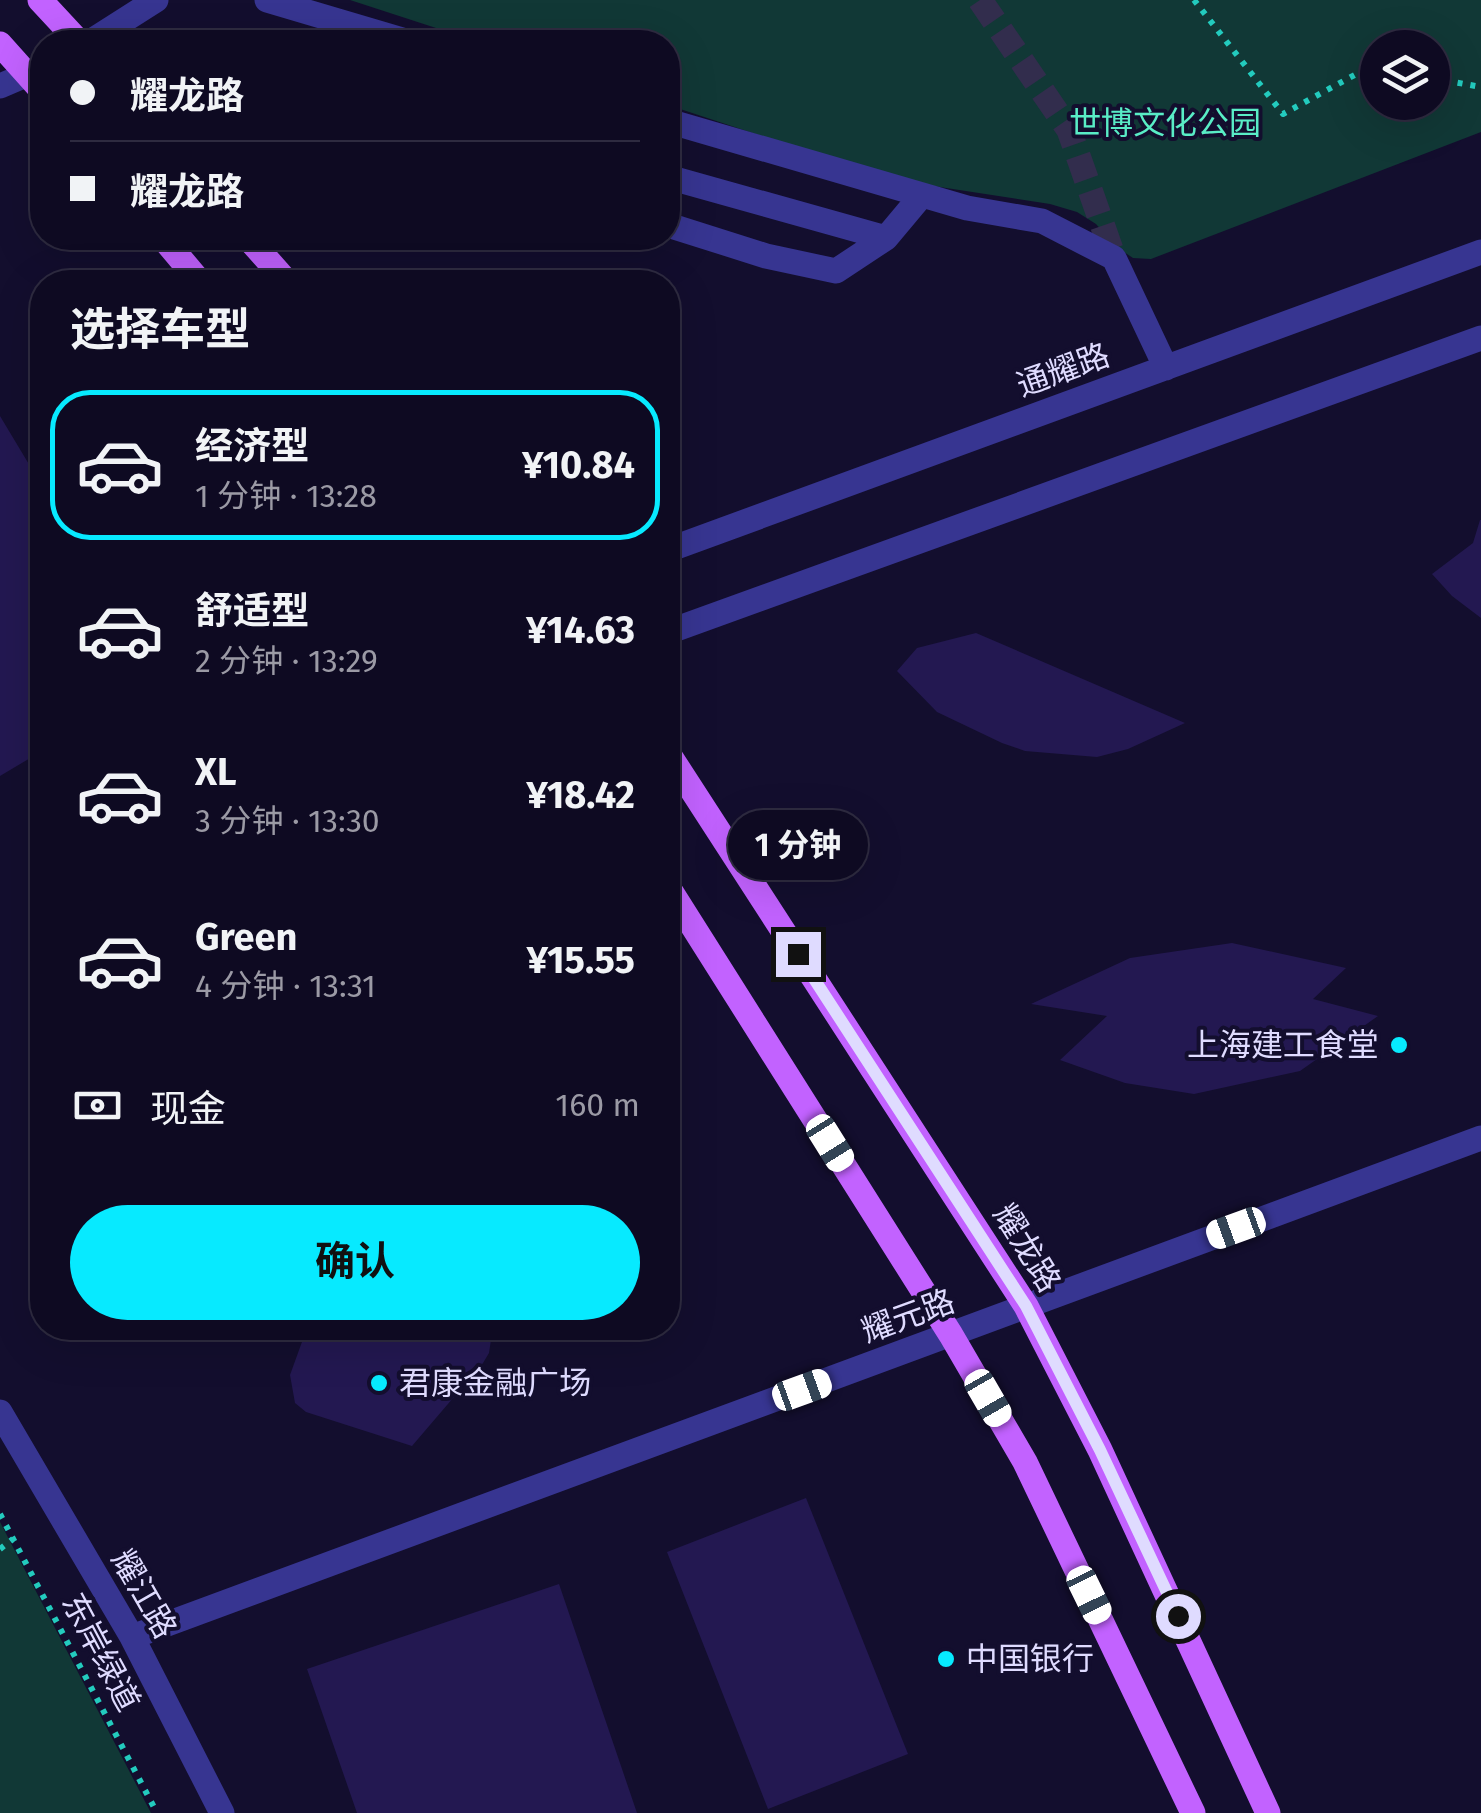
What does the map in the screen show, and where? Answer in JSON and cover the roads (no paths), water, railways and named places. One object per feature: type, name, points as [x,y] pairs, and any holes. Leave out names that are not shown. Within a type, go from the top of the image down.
[{"type":"main road","points":[[40,0],[69,30]]},
{"type":"main road","points":[[0,44],[30,71]]},
{"type":"main road","points":[[173,250],[190,270]]},
{"type":"main road","points":[[259,250],[276,270]]},
{"type":"main road","name":"耀龙路","points":[[680,772],[1026,1306],[1100,1450],[1268,1813]]},
{"type":"main road","points":[[680,907],[951,1335],[1024,1462],[1193,1813]]},
{"type":"street","points":[[109,30],[156,0]]},
{"type":"street","points":[[266,0],[368,30]]},
{"type":"street","points":[[0,86],[30,80]]},
{"type":"street","points":[[680,124],[967,208],[1042,221],[1114,258],[1166,368]]},
{"type":"street","points":[[680,180],[886,238]]},
{"type":"street","points":[[680,230],[766,256],[836,271],[886,238],[922,195]]},
{"type":"street","name":"通耀路","points":[[680,546],[1481,252]]},
{"type":"street","points":[[680,628],[1481,338]]},
{"type":"street","name":"耀元路","points":[[132,1637],[1481,1138]]},
{"type":"street","name":"耀江路","points":[[0,1412],[132,1637],[222,1813]]},
{"type":"tunnel","points":[[980,0],[1069,130],[1114,258]]},
{"type":"place","name":"上海建工食堂","points":[[1399,1045]]},
{"type":"place","name":"君康金融广场","points":[[379,1383]]},
{"type":"place","name":"中国银行","points":[[946,1659]]},
{"type":"park label","name":"世博文化公园","points":[[1165,123]]}]
